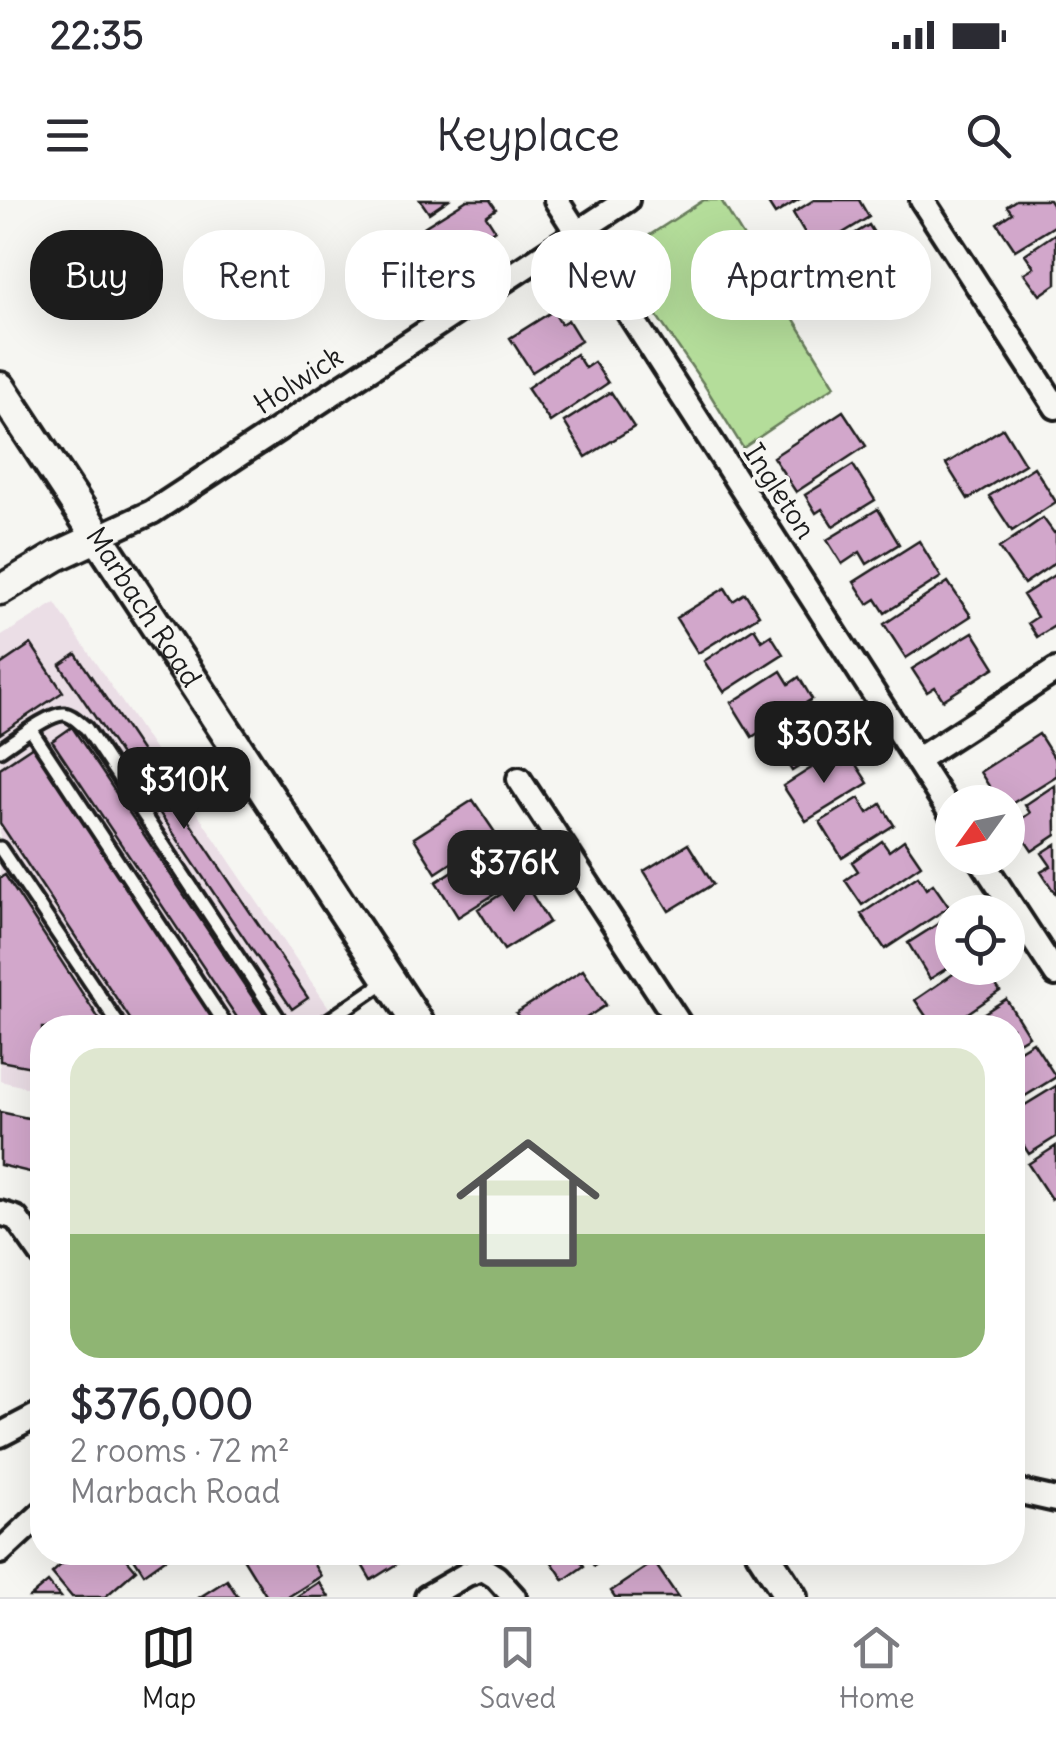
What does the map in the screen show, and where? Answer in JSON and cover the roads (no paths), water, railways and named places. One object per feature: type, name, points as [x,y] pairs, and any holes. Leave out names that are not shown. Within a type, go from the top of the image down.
[{"type":"main road","name":"Marbach Road","points":[[0,388],[413,1015]]},
{"type":"main road","points":[[770,1565],[791,1597]]},
{"type":"street","name":"Ingleton","points":[[556,200],[576,230]]},
{"type":"street","name":"Holwick","points":[[580,230],[627,200]]},
{"type":"street","points":[[922,200],[1056,408]]},
{"type":"street","name":"Holwick","points":[[98,537],[152,512],[531,262]]},
{"type":"street","name":"Ingleton","points":[[634,320],[935,788]]},
{"type":"street","points":[[0,590],[98,537]]},
{"type":"street","points":[[917,760],[1056,670]]},
{"type":"street","points":[[519,778],[665,1015]]},
{"type":"street","points":[[991,875],[1056,974]]},
{"type":"street","points":[[0,1212],[16,1218],[30,1238]]},
{"type":"street","points":[[0,1435],[30,1423]]},
{"type":"street","points":[[1025,1493],[1056,1500]]},
{"type":"street","points":[[0,1552],[30,1523]]},
{"type":"street","points":[[427,1597],[483,1569],[514,1597]]},
{"type":"lane","points":[[0,750],[61,713],[86,728],[276,1015]]},
{"type":"lane","points":[[30,730],[219,1015]]},
{"type":"lane","points":[[0,848],[111,1015]]},
{"type":"lane","points":[[337,1015],[389,979]]}]
